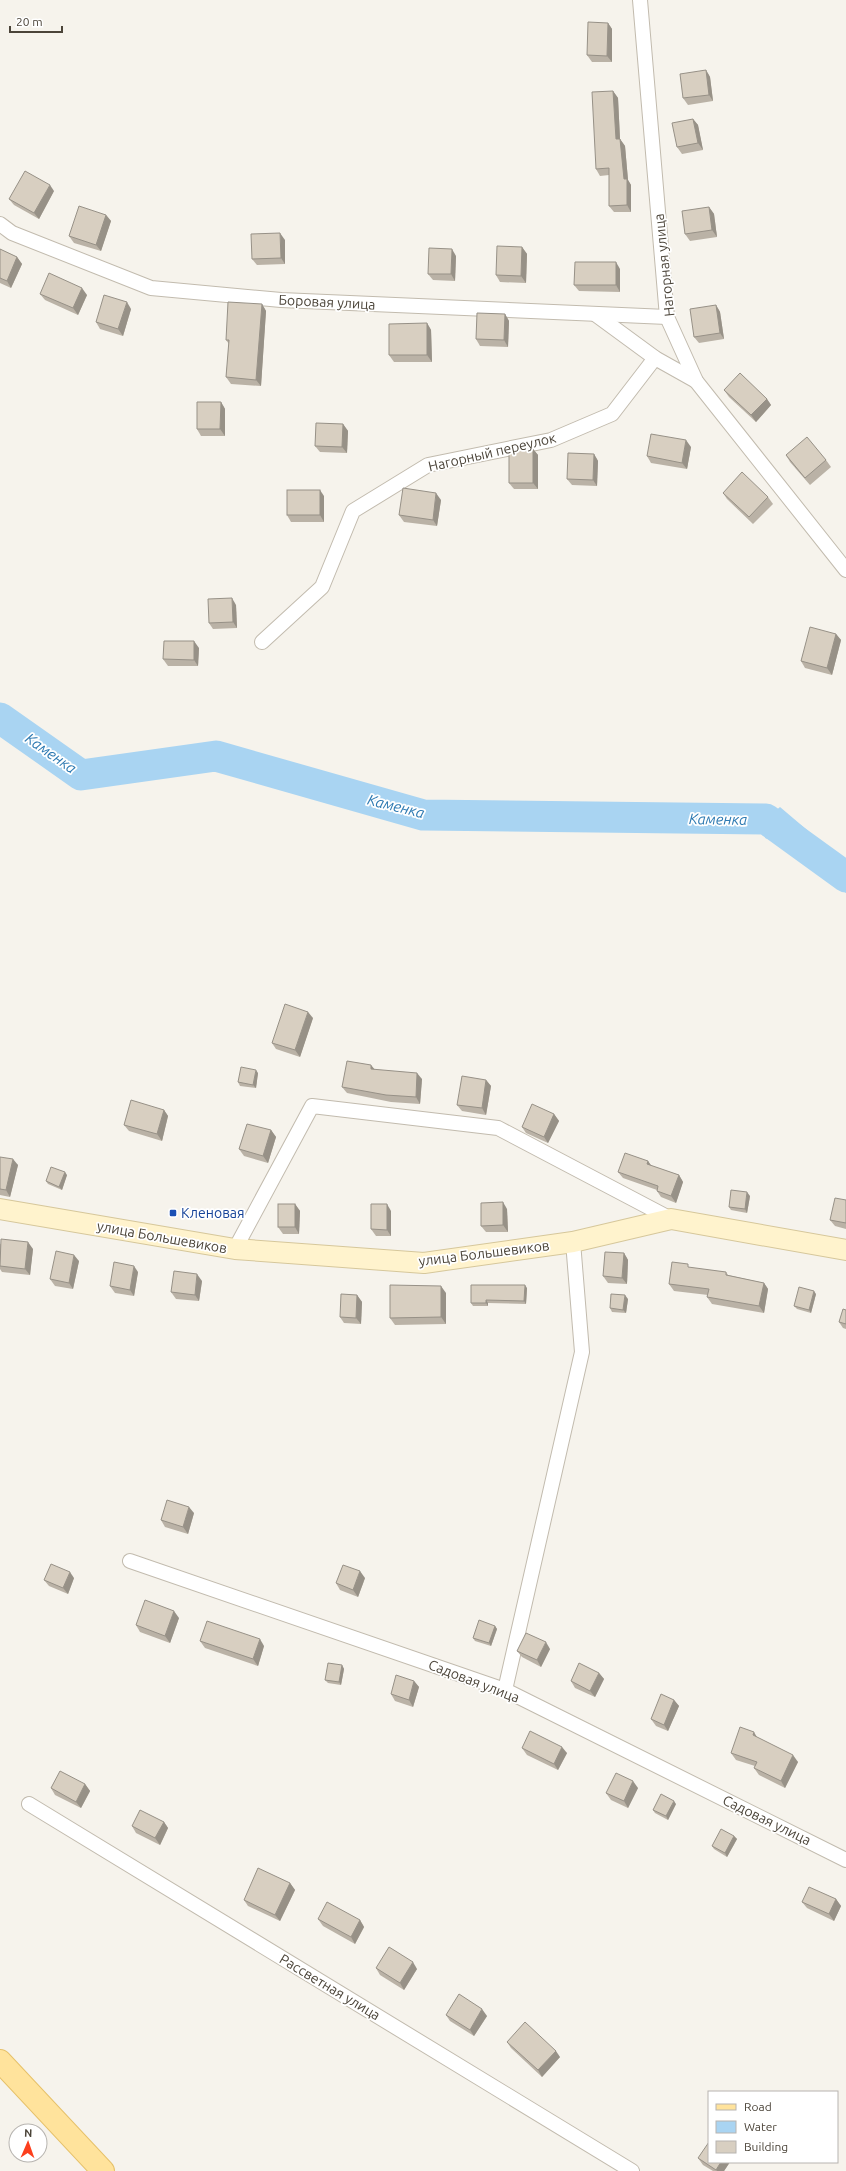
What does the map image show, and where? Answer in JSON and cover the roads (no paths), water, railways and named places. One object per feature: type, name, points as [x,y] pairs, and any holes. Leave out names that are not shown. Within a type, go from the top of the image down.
[{"type":"main road","points":[[0,2061],[103,2171]]},
{"type":"street","name":"Нагорная улица","points":[[640,0],[668,317],[696,381],[846,570]]},
{"type":"street","name":"Боровая улица","points":[[0,224],[12,233],[151,288],[281,300],[668,317]]},
{"type":"street","points":[[595,314],[655,358],[696,381]]},
{"type":"street","name":"Нагорный переулок","points":[[262,642],[322,587],[353,511],[428,465],[551,440],[612,414],[655,358]]},
{"type":"street","points":[[235,1249],[312,1106],[498,1128],[671,1219]]},
{"type":"street","name":"улица Большевиков","points":[[0,1209],[235,1249],[424,1262],[573,1242],[671,1219],[846,1250]]},
{"type":"street","points":[[505,1690],[582,1352],[573,1242]]},
{"type":"street","name":"Садовая улица","points":[[130,1562],[505,1690],[846,1860]]},
{"type":"street","name":"Рассветная улица","points":[[29,1804],[632,2171]]},
{"type":"water","points":[[780,807],[846,863],[846,893],[796,849],[765,838],[766,819]]},
{"type":"waterway","name":"Каменка","points":[[0,718],[81,775],[216,756],[423,815],[766,819],[846,877]]},
{"type":"place","name":"Кленовая","points":[[173,1213]]}]
